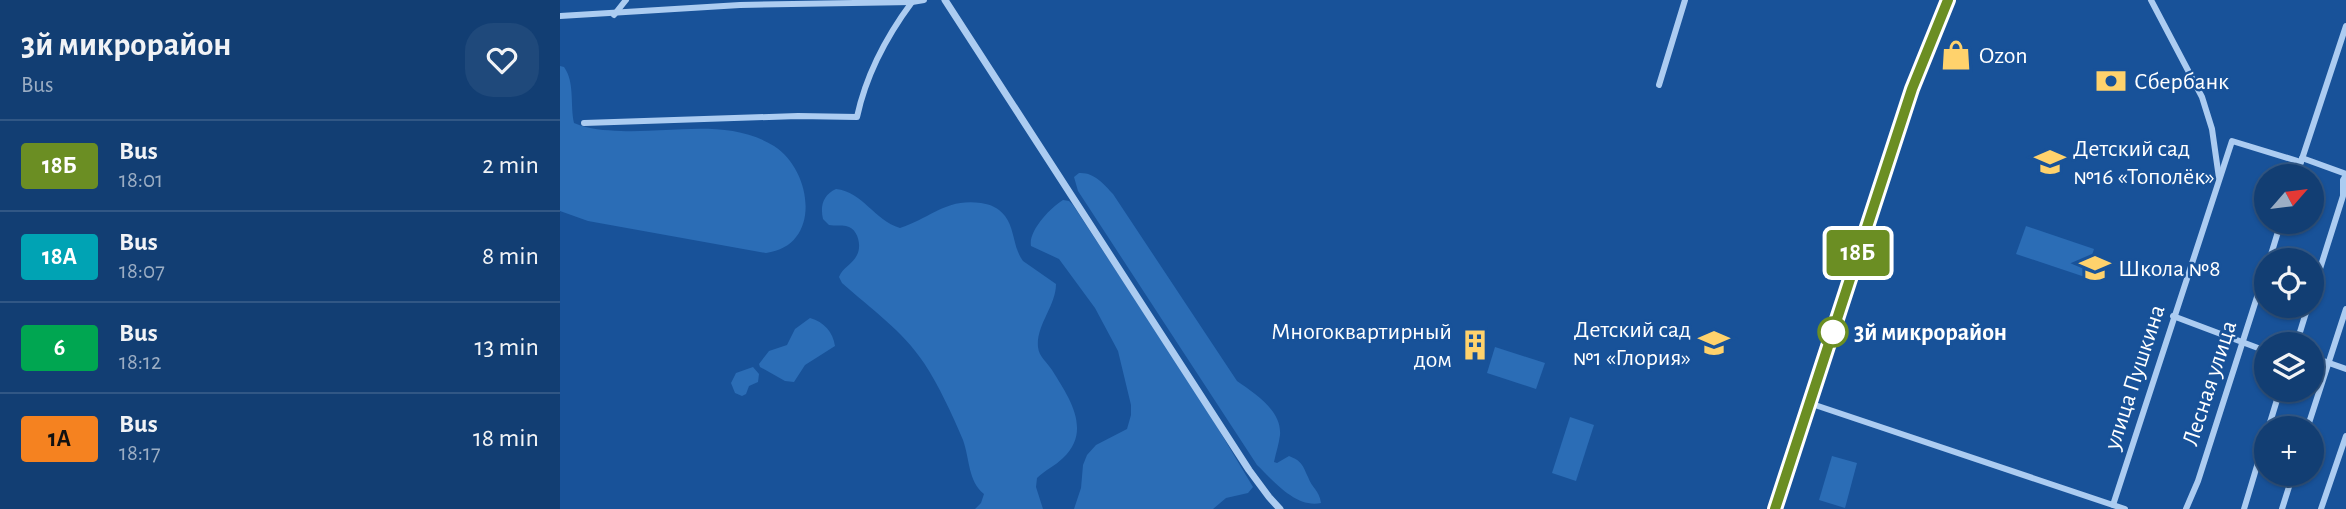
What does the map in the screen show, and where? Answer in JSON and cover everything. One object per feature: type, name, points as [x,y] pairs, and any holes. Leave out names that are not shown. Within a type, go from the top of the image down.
[{"type":"highway","points":[[1775,509],[1912,89],[1948,0]]},
{"type":"street","points":[[614,15],[626,0]]},
{"type":"street","points":[[560,16],[614,15],[741,3],[924,0]]},
{"type":"street","points":[[945,0],[1250,470],[1280,509]]},
{"type":"street","points":[[1659,85],[1685,0]]},
{"type":"street","points":[[2151,0],[2202,97],[2212,129],[2219,180]]},
{"type":"street","points":[[584,123],[798,116],[857,117],[864,88],[881,50],[912,2]]},
{"type":"street","points":[[2300,164],[2346,26]]},
{"type":"street","name":"улица Пушкина","points":[[2113,505],[2232,141],[2301,160]]},
{"type":"street","points":[[2301,160],[2346,174],[2343,180],[2345,189],[2324,256]]},
{"type":"street","name":"Лесная улица","points":[[2186,509],[2254,308]]},
{"type":"street","points":[[2311,416],[2346,309]]},
{"type":"street","points":[[2173,316],[2254,347]]},
{"type":"street","points":[[2324,362],[2346,369]]},
{"type":"street","points":[[1809,403],[2126,509]]},
{"type":"street","points":[[2321,509],[2346,436]]},
{"type":"street","points":[[2244,509],[2254,476]]},
{"type":"street","points":[[2282,509],[2289,486]]},
{"type":"shaded area","points":[[560,66],[564,67],[570,80],[574,123],[621,131],[719,129],[757,137],[774,146],[787,157],[797,172],[803,189],[806,206],[803,223],[796,237],[784,247],[766,253],[588,221],[560,211]]},
{"type":"shaded area","points":[[1079,173],[1094,177],[1113,194],[1237,381],[1272,410],[1277,418],[1280,435],[1274,462],[1289,456],[1299,462],[1321,503],[1311,504],[1293,497],[1257,465],[1078,191],[1074,177]]},
{"type":"shaded area","points":[[836,189],[854,195],[883,219],[900,228],[958,203],[981,203],[994,207],[1008,221],[1023,261],[1056,284],[1053,300],[1040,331],[1038,347],[1065,391],[1075,413],[1077,425],[1072,447],[1060,461],[1037,478],[1036,487],[1043,509],[975,509],[984,494],[975,483],[963,440],[930,372],[906,340],[842,283],[839,277],[855,258],[859,247],[858,238],[850,227],[829,225],[823,219],[824,201],[828,194]]},
{"type":"shaded area","points":[[1063,200],[1073,205],[1204,405],[1253,487],[1248,493],[1226,498],[1213,509],[1074,509],[1087,455],[1096,445],[1127,429],[1131,405],[1118,351],[1095,308],[1059,259],[1031,246],[1037,227]]},
{"type":"shaded area","points":[[2026,226],[2094,249],[2085,277],[2016,254]]},
{"type":"shaded area","points":[[810,318],[827,328],[835,346],[805,365],[794,382],[785,381],[760,367],[759,364],[769,351],[787,345],[795,329]]},
{"type":"shaded area","points":[[1495,347],[1545,363],[1536,389],[1487,373]]},
{"type":"shaded area","points":[[753,367],[759,374],[758,382],[749,386],[746,394],[742,396],[735,393],[731,383],[736,373]]},
{"type":"shaded area","points":[[1570,417],[1594,425],[1576,481],[1552,473]]},
{"type":"shaded area","points":[[1832,456],[1857,463],[1845,508],[1819,500]]},
{"type":"bus line","name":"18Б","points":[[1775,509],[1876,193],[1912,89],[1948,0]]},
{"type":"place","name":"Ozon","points":[[1956,55]]},
{"type":"place","name":"Сбербанк","points":[[2111,81]]},
{"type":"place","name":"Детский сад №16 «Тополёк»","points":[[2050,162]]},
{"type":"place","name":"Школа №8","points":[[2095,268]]},
{"type":"place","name":"3й микрорайон","points":[[1833,332]]},
{"type":"place","name":"Детский сад №1 «Глория»","points":[[1714,343]]},
{"type":"place","name":"Многоквартирный дом","points":[[1475,345]]}]
